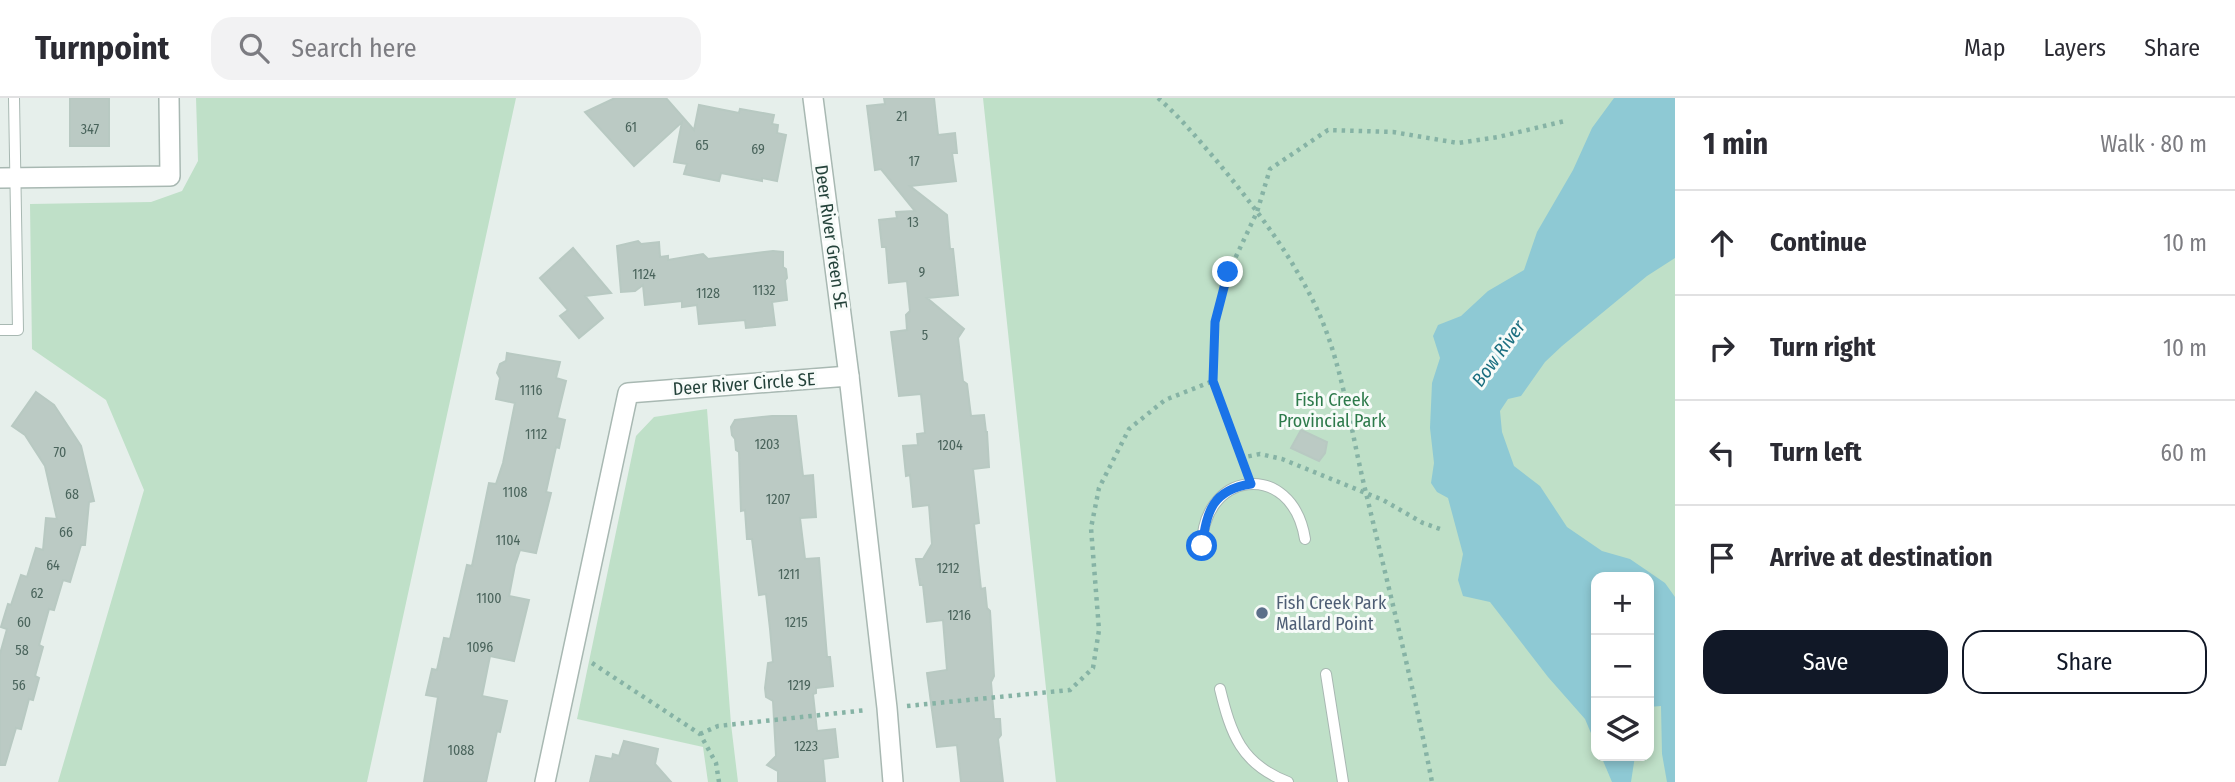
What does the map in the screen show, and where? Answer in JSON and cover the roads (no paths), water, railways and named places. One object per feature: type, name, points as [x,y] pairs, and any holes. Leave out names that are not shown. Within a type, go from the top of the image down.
[{"type":"street","points":[[8,178],[170,176],[169,98]]},
{"type":"street","name":"Deer River Green SE","points":[[813,98],[849,376]]},
{"type":"street","points":[[849,376],[893,782]]},
{"type":"street","name":"Deer River Circle SE","points":[[545,782],[628,393],[849,376]]},
{"type":"lane","points":[[0,330],[18,330],[8,178],[14,98]]},
{"type":"lane","points":[[1202,551],[1209,510],[1216,500],[1236,487],[1251,484],[1266,485],[1288,499],[1296,509],[1304,539]]},
{"type":"lane","points":[[1326,674],[1343,782]]},
{"type":"lane","points":[[1220,689],[1232,732],[1241,749],[1252,762],[1270,775],[1287,782]]},
{"type":"water","name":"Bow River","points":[[1614,98],[1675,98],[1675,258],[1647,276],[1562,346],[1545,362],[1521,396],[1508,399],[1500,411],[1502,432],[1514,466],[1540,486],[1567,527],[1602,551],[1630,559],[1649,572],[1591,572],[1591,733],[1585,719],[1548,677],[1490,602],[1463,596],[1458,580],[1463,554],[1448,498],[1437,492],[1431,483],[1434,463],[1430,428],[1432,383],[1440,358],[1433,336],[1438,325],[1461,316],[1488,291],[1524,270],[1537,232],[1573,170],[1592,128]]},
{"type":"water","points":[[1654,575],[1665,583],[1675,597],[1675,782],[1667,782],[1662,754],[1661,706],[1654,707]]},
{"type":"water","points":[[1603,761],[1634,761],[1631,782],[1612,782]]},
{"type":"place","name":"Fish Creek Park Mallard Point","points":[[1262,613]]},
{"type":"park label","name":"Fish Creek Provincial Park","points":[[1332,410]]}]
